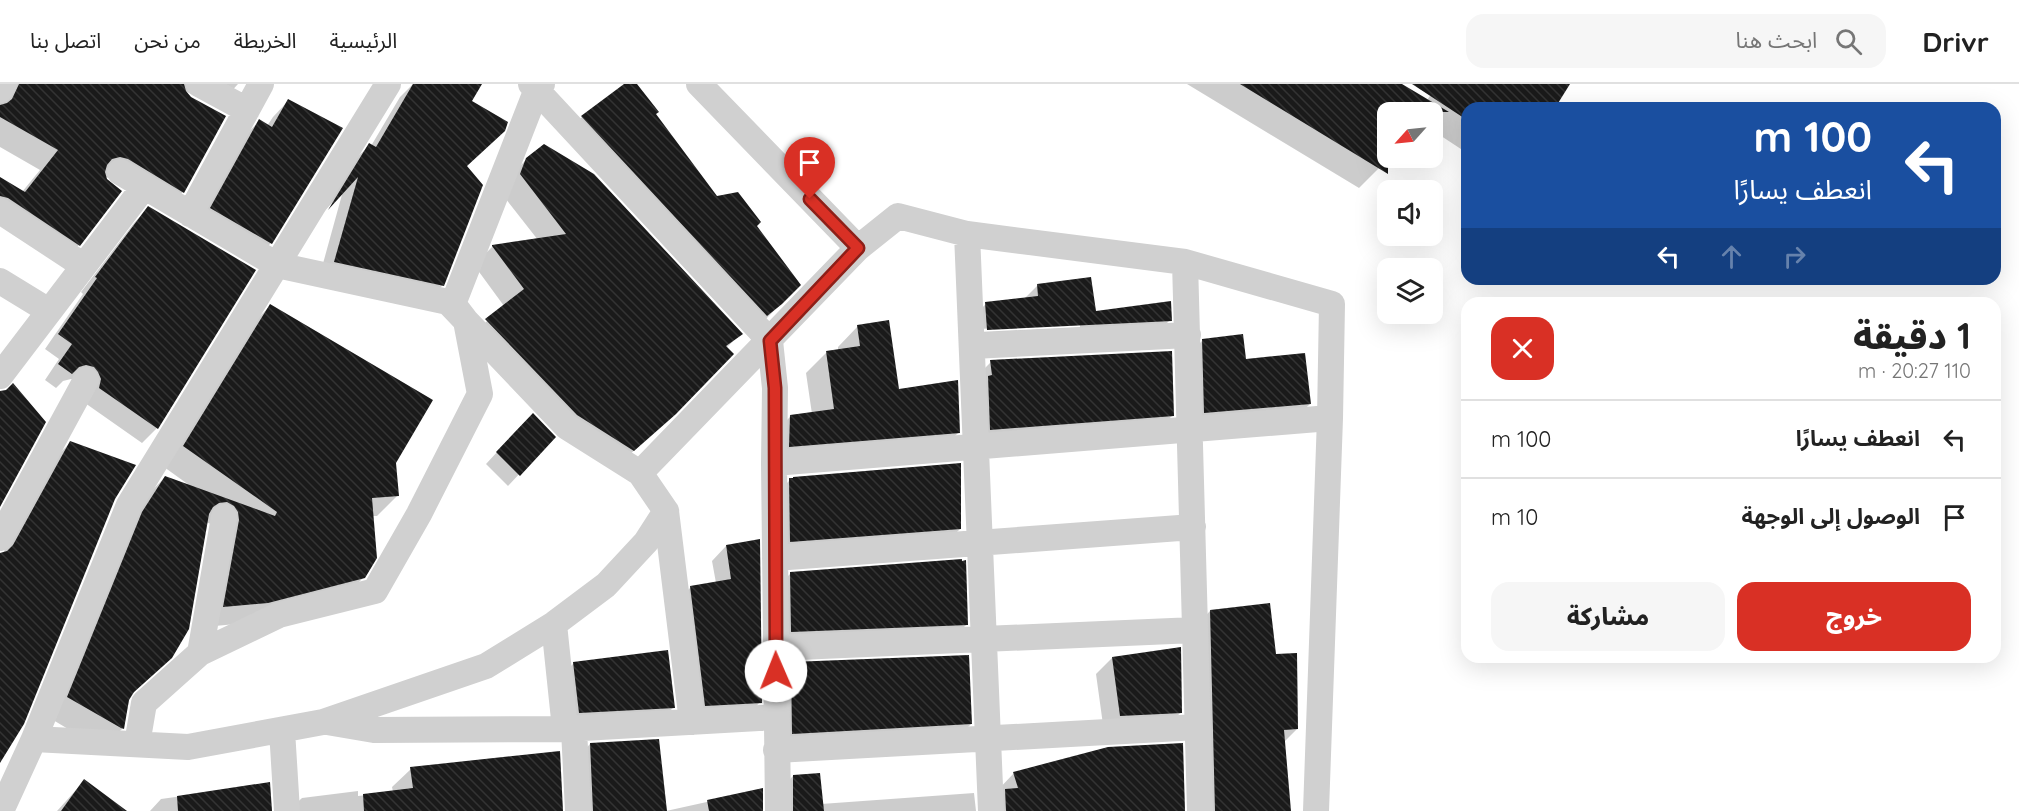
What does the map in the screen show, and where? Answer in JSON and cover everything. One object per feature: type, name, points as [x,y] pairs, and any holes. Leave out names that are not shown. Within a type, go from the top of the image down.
[{"type":"street","points":[[0,90],[4,84]]},
{"type":"street","points":[[200,84],[247,110]]},
{"type":"street","points":[[190,214],[261,84]]},
{"type":"street","points":[[1,811],[34,738],[129,505],[388,84]]},
{"type":"street","points":[[699,84],[858,248]]},
{"type":"street","points":[[137,744],[144,703],[200,653],[279,615],[375,591],[419,514],[480,394],[466,321],[453,304],[537,86],[770,341],[775,388],[775,648],[778,811]]},
{"type":"street","points":[[120,172],[277,265],[448,302],[567,428],[640,474],[666,510],[692,722]]},
{"type":"street","points":[[2,370],[144,187]]},
{"type":"street","points":[[0,211],[84,266]]},
{"type":"street","points":[[640,474],[858,248],[898,216],[967,234],[1185,262],[1332,304],[1316,811]]},
{"type":"street","points":[[967,234],[991,811]]},
{"type":"street","points":[[1185,262],[1200,811]]},
{"type":"street","points":[[0,281],[50,311]]},
{"type":"street","points":[[973,346],[1188,335]]},
{"type":"street","points":[[0,538],[86,381]]},
{"type":"street","points":[[774,463],[1330,418]]},
{"type":"street","points":[[34,738],[188,747],[323,722],[486,666],[554,624],[606,585],[646,542],[666,510]]},
{"type":"street","points":[[200,653],[224,517]]},
{"type":"street","points":[[775,558],[1193,527]]},
{"type":"street","points":[[554,624],[570,729],[578,811]]},
{"type":"street","points":[[775,648],[1195,630]]},
{"type":"street","points":[[323,722],[374,730],[570,729],[776,717]]},
{"type":"street","points":[[776,750],[1198,727]]},
{"type":"street","points":[[282,730],[286,811]]},
{"type":"building","points":[[19,84],[184,84],[191,97],[226,116],[184,193],[128,159],[120,157],[112,159],[105,172],[107,179],[122,191],[80,246],[8,198],[0,196],[0,177],[25,192],[58,150],[0,117],[0,105],[12,99]]},
{"type":"building","points":[[413,84],[482,84],[472,101],[508,122],[505,131],[467,166],[483,185],[444,286],[334,262],[358,177],[328,210],[369,143],[376,147]]},
{"type":"building","points":[[624,84],[637,84],[659,112],[656,114],[717,196],[738,192],[761,222],[757,226],[801,285],[767,316],[581,116]]},
{"type":"building","points":[[1240,84],[1402,84],[1432,102],[1377,102],[1377,167]]},
{"type":"building","points":[[1412,84],[1570,84],[1559,102],[1461,102],[1461,116],[1443,104],[1443,102]]},
{"type":"building","points":[[288,99],[343,128],[272,244],[210,208],[259,119],[272,127]]},
{"type":"building","points":[[544,144],[594,174],[743,334],[726,346],[734,354],[676,414],[634,451],[577,415],[485,319],[524,289],[492,245],[566,234],[520,174],[526,158]]},
{"type":"building","points":[[1378,168],[1388,168],[1388,174]]},
{"type":"building","points":[[148,206],[256,270],[158,429],[99,388],[101,379],[94,367],[86,365],[79,367],[72,374],[58,364],[72,344],[58,334],[97,278],[95,277]]},
{"type":"building","points":[[1091,277],[1096,311],[1171,301],[1172,321],[987,330],[985,302],[1038,296],[1037,284]]},
{"type":"building","points":[[270,304],[433,400],[396,463],[399,496],[372,498],[377,558],[365,578],[268,603],[223,607],[239,520],[234,506],[227,502],[213,507],[209,514],[189,629],[172,658],[134,692],[129,700],[124,729],[121,728],[67,697],[142,512],[165,476],[275,516],[277,512],[183,446]]},
{"type":"building","points":[[889,320],[899,389],[958,380],[960,433],[789,447],[790,415],[834,409],[826,351],[860,346],[857,325]]},
{"type":"building","points":[[1243,334],[1246,359],[1305,353],[1311,404],[1204,413],[1202,339]]},
{"type":"building","points":[[1172,351],[1174,416],[990,430],[988,376],[992,375],[990,360]]},
{"type":"building","points":[[13,383],[46,422],[0,507],[0,391],[6,390]]},
{"type":"building","points":[[533,413],[556,437],[520,476],[496,452]]},
{"type":"building","points":[[70,441],[136,465],[115,499],[24,724],[0,763],[0,553],[7,551],[13,545]]},
{"type":"building","points":[[961,463],[961,529],[790,542],[789,478]]},
{"type":"building","points":[[760,539],[762,703],[705,706],[690,586],[731,579],[726,545]]},
{"type":"building","points":[[962,559],[962,561],[966,560],[968,625],[791,632],[790,572]]},
{"type":"building","points":[[1270,603],[1276,654],[1297,653],[1298,729],[1284,730],[1291,811],[1215,811],[1210,610]]},
{"type":"building","points":[[1181,647],[1182,713],[1120,716],[1112,657]]},
{"type":"building","points":[[668,650],[675,708],[579,713],[573,662]]},
{"type":"building","points":[[969,655],[972,724],[792,734],[791,662]]},
{"type":"building","points":[[659,739],[667,811],[593,811],[590,743]]},
{"type":"building","points":[[1183,743],[1185,811],[1006,811],[1005,789],[1018,788],[1013,772],[1108,747]]},
{"type":"building","points":[[560,751],[563,811],[364,811],[363,794],[413,788],[410,767]]},
{"type":"building","points":[[820,773],[824,811],[793,811],[793,775]]},
{"type":"building","points":[[84,779],[127,811],[61,811]]},
{"type":"building","points":[[270,782],[272,811],[178,811],[177,796]]},
{"type":"building","points":[[763,788],[763,811],[709,811],[707,800]]},
{"type":"route","points":[[776,671],[775,388],[770,341],[858,248],[810,199]]}]
